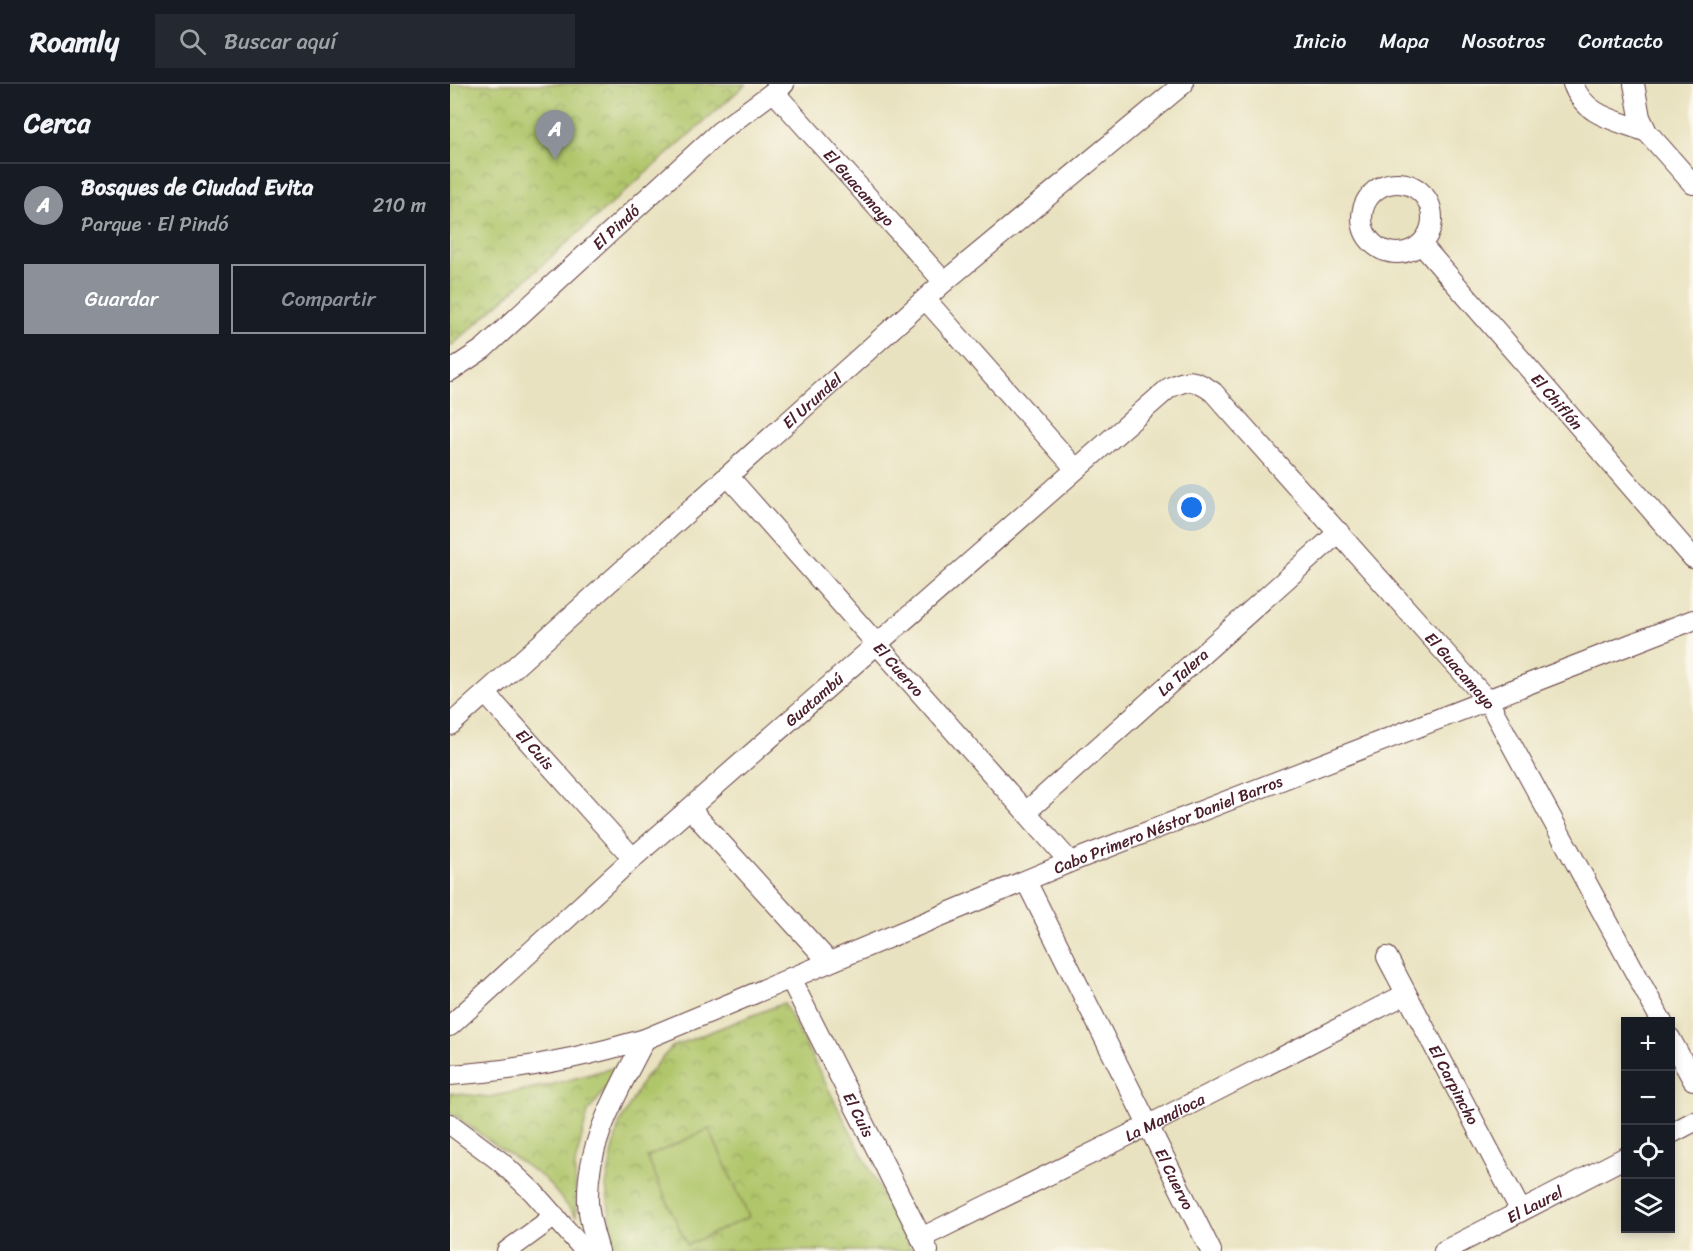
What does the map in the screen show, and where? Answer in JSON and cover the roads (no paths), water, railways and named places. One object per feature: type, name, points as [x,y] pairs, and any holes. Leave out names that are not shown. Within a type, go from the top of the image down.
[{"type":"street","name":"El Urundel","points":[[450,725],[944,282],[1183,84]]},
{"type":"street","points":[[1573,84],[1579,99],[1590,109],[1647,132]]},
{"type":"street","points":[[1634,84],[1640,117],[1647,132],[1693,184]]},
{"type":"street","name":"El Guacamayo","points":[[779,88],[944,282]]},
{"type":"street","name":"El Pindó","points":[[450,371],[483,349],[719,132],[779,88]]},
{"type":"street","name":"El Chiflón","points":[[1421,244],[1693,558]]},
{"type":"street","points":[[926,300],[1075,468]]},
{"type":"street","name":"El Guacamayo","points":[[1184,381],[1200,382],[1213,392],[1488,701],[1659,1017]]},
{"type":"street","name":"Guatambú","points":[[450,1026],[633,858],[1075,468],[1169,387],[1184,381]]},
{"type":"street","name":"El Cuervo","points":[[728,476],[1070,862]]},
{"type":"street","name":"La Talera","points":[[1026,812],[1339,532]]},
{"type":"street","name":"Cabo Primero Néstor Daniel Barros","points":[[450,1075],[489,1073],[541,1065],[586,1056],[645,1039],[1070,862],[1693,620]]},
{"type":"street","name":"El Cuis","points":[[486,694],[633,858]]},
{"type":"street","points":[[690,809],[829,962]]},
{"type":"street","name":"El Cuervo","points":[[1026,881],[1211,1251]]},
{"type":"street","name":"El Carpincho","points":[[1387,957],[1521,1211]]},
{"type":"street","name":"El Cuis","points":[[790,978],[924,1244]]},
{"type":"street","name":"La Mandioca","points":[[924,1244],[1147,1126],[1406,994]]},
{"type":"street","points":[[599,1251],[588,1203],[594,1156],[600,1131],[610,1107],[645,1039]]},
{"type":"street","points":[[1675,1046],[1693,1080]]},
{"type":"street","points":[[1675,1132],[1693,1122]]},
{"type":"street","points":[[450,1124],[501,1162],[555,1216],[585,1251]]},
{"type":"street","name":"El Laurel","points":[[1444,1251],[1621,1160]]},
{"type":"street","points":[[507,1251],[555,1216]]},
{"type":"place","name":"Bosques de Ciudad Evita","points":[[555,160]]}]
